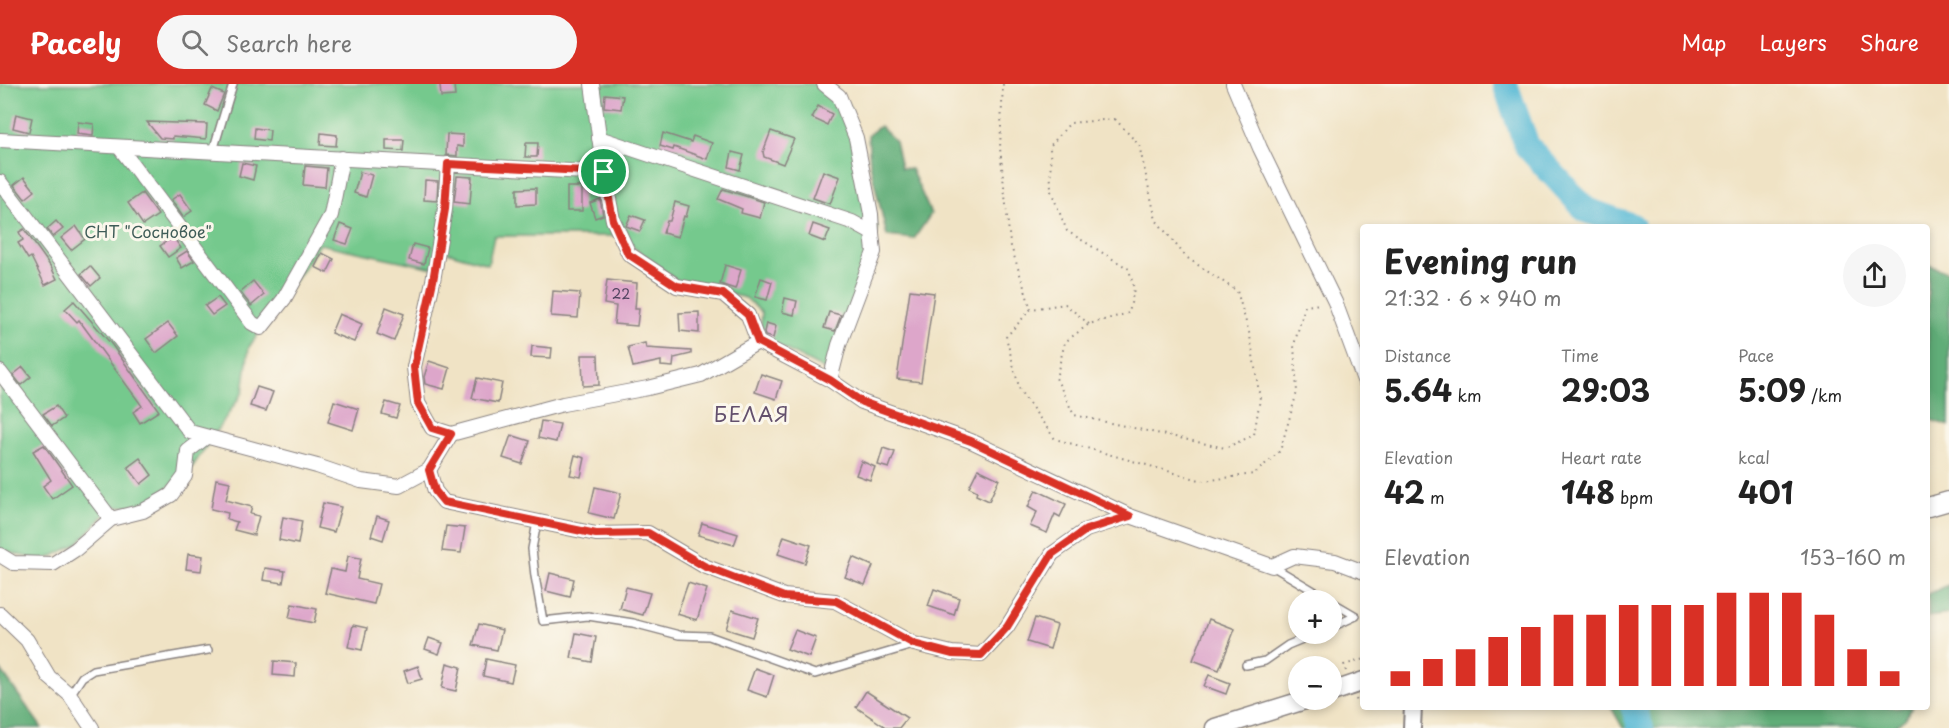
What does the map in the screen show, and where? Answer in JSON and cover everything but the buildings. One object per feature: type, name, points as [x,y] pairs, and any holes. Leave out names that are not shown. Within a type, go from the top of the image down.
[{"type":"main road","points":[[1930,506],[1949,501]]},
{"type":"main road","points":[[1342,689],[1360,682]]},
{"type":"main road","points":[[1215,728],[1288,705]]},
{"type":"street","points":[[592,84],[613,220],[628,254],[677,286],[723,294],[748,315],[758,342],[830,380],[862,402],[971,441],[1130,516],[1272,566],[1294,556],[1335,561],[1360,570]]},
{"type":"street","points":[[824,84],[839,96],[856,138],[871,214],[874,252],[839,345],[830,380]]},
{"type":"street","points":[[1233,84],[1260,148],[1335,302],[1360,369]]},
{"type":"street","points":[[599,138],[852,222],[872,233]]},
{"type":"street","points":[[0,140],[604,172]]},
{"type":"street","points":[[120,148],[252,323],[261,328],[284,298],[331,215],[342,158]]},
{"type":"street","points":[[448,164],[444,220],[414,367],[418,403],[432,428],[451,434],[563,404],[648,388],[701,375],[758,342]]},
{"type":"street","points":[[0,182],[190,432],[317,466],[361,481],[399,486],[429,470],[451,434]]},
{"type":"street","points":[[0,372],[111,519]]},
{"type":"street","points":[[0,555],[13,563],[53,564],[76,549],[111,519],[143,511],[171,495],[185,476],[189,452],[206,437]]},
{"type":"street","points":[[429,470],[435,491],[444,502],[596,534],[648,533],[704,566],[784,597],[836,601],[914,644],[952,654],[981,655],[1007,627],[1052,554],[1086,530],[1130,516]]},
{"type":"street","points":[[0,614],[27,640],[49,677],[70,695],[92,728]]},
{"type":"street","points":[[1412,728],[1413,710]]},
{"type":"lane","points":[[213,151],[233,84]]},
{"type":"lane","points":[[537,522],[532,549],[543,621],[588,616],[633,623],[679,635],[709,636],[815,674],[914,644]]},
{"type":"lane","points":[[1272,566],[1312,590]]},
{"type":"lane","points":[[1342,608],[1356,616],[1342,622]]},
{"type":"lane","points":[[1246,665],[1265,661],[1290,644]]},
{"type":"lane","points":[[70,695],[82,677],[93,670],[208,650]]},
{"type":"path","points":[[1003,84],[1000,148],[1010,243],[1031,309]]},
{"type":"path","points":[[1115,119],[1139,145],[1156,220],[1186,257],[1237,291],[1250,336],[1260,399],[1254,435],[1225,448],[1074,415],[1056,378],[1065,342],[1089,324],[1129,313],[1134,289],[1129,269],[1067,231],[1051,191],[1050,146],[1070,123],[1115,119]]},
{"type":"path","points":[[1089,324],[1065,304],[1031,309],[1006,337],[1020,391],[1055,439],[1203,481],[1254,474],[1280,451],[1297,392],[1294,345],[1305,306],[1335,302]]},
{"type":"green space","name":"СНТ \"Сосновое\"","points":[[0,84],[828,84],[849,106],[878,230],[827,371],[760,336],[762,313],[746,298],[680,283],[619,236],[494,236],[488,264],[443,251],[439,269],[320,244],[249,347],[243,392],[193,466],[147,505],[112,507],[77,544],[43,561],[0,550]]},
{"type":"green space","points":[[880,126],[895,141],[901,168],[911,169],[931,214],[914,239],[887,236],[870,164],[868,135]]},
{"type":"green space","points":[[1930,265],[1949,273],[1949,426],[1930,420]]},
{"type":"green space","points":[[1949,585],[1949,614],[1930,617],[1930,593]]},
{"type":"green space","points":[[0,669],[42,728],[0,728]]},
{"type":"green space","points":[[1613,710],[1910,710],[1905,719],[1892,728],[1623,728]]},
{"type":"waterway","points":[[1505,84],[1527,146],[1586,210],[1626,224]]},
{"type":"waterway","points":[[1634,710],[1641,728]]},
{"type":"district","name":"БЕЛАЯ","points":[[752,415]]},
{"type":"route","points":[[448,164],[604,172],[613,220],[628,254],[677,286],[723,294],[748,315],[758,342],[830,380],[862,402],[971,441],[1130,516],[1086,530],[1052,554],[1007,627],[981,655],[952,654],[914,644],[836,601],[784,597],[704,566],[648,533],[596,534],[444,502],[435,491],[429,470],[451,434],[432,428],[418,403],[414,367],[433,281],[445,209],[448,164]]}]
